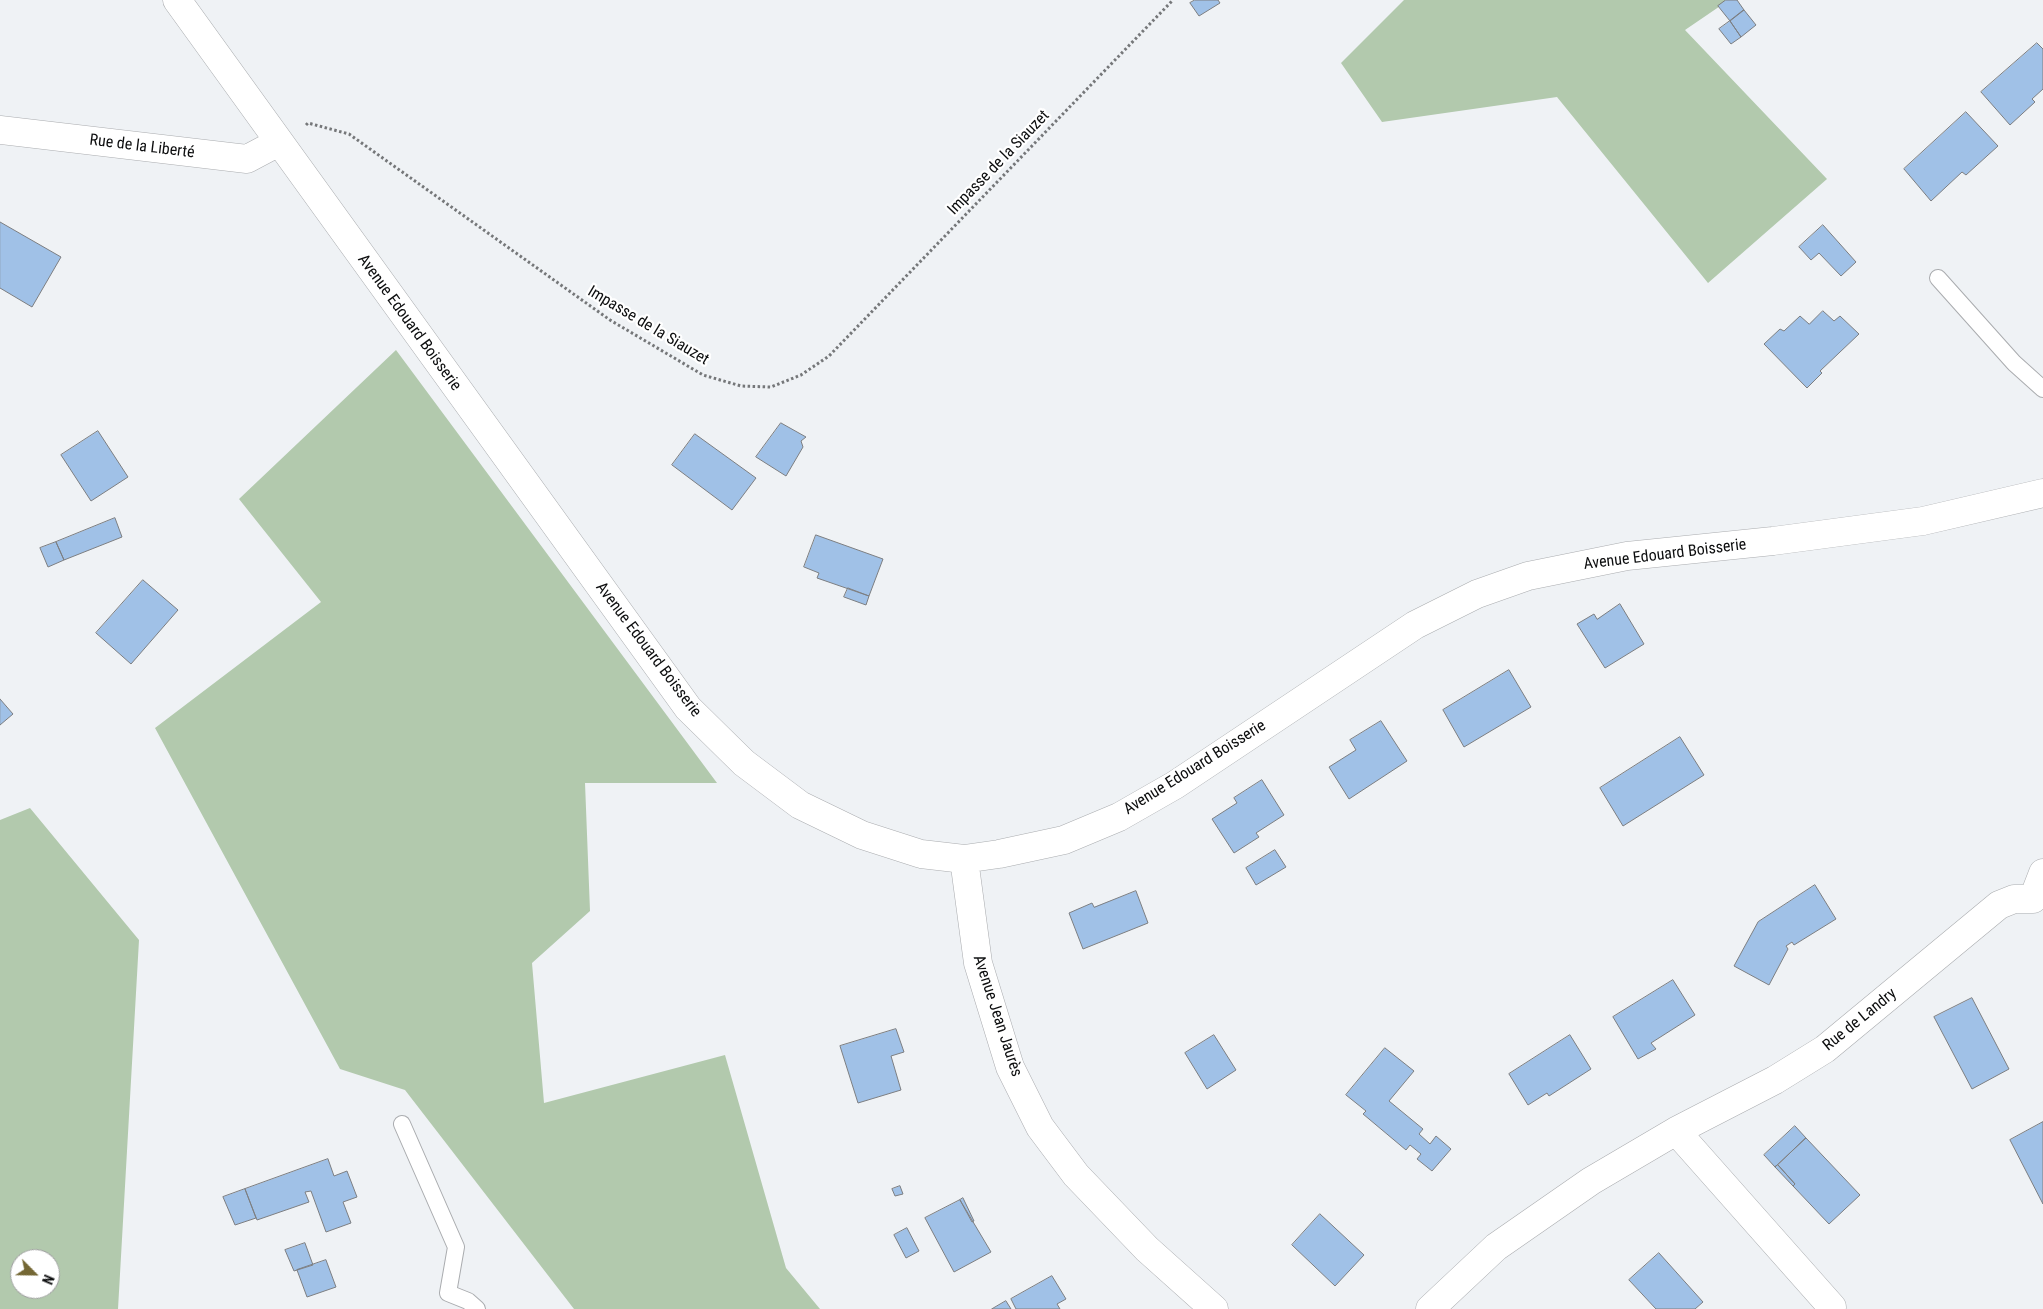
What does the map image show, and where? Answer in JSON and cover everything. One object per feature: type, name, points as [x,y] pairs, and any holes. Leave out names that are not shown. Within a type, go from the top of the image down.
[{"type":"street","name":"Avenue Edouard Boisserie","points":[[176,0],[688,708],[744,763],[800,805],[862,835],[921,854],[964,859],[999,854],[1064,840],[1119,817],[1175,785],[1416,625],[1477,594],[1528,576],[1627,556],[1772,541],[1923,521],[2043,493]]},
{"type":"street","name":"Rue de la Liberté","points":[[0,130],[247,159],[279,142]]},
{"type":"street","name":"Avenue Jean Jaurès","points":[[964,859],[978,963],[1010,1067],[1040,1127],[1076,1175],[1147,1249],[1214,1309]]},
{"type":"street","points":[[2038,903],[2043,874]]},
{"type":"street","name":"Rue de Landry","points":[[1430,1309],[1496,1247],[1591,1181],[1676,1131],[1775,1080],[1825,1049],[1999,905],[2014,899],[2038,903]]},
{"type":"street","points":[[1676,1131],[1832,1307]]},
{"type":"lane","points":[[1938,278],[2014,363],[2043,390]]},
{"type":"lane","points":[[402,1124],[456,1247],[448,1293],[468,1301],[477,1309]]},
{"type":"path","name":"Impasse de la Siauzet","points":[[279,142],[308,123],[349,134],[610,320],[703,375],[741,386],[772,387],[802,376],[829,356],[1173,0]]},
{"type":"green space","points":[[1404,0],[1729,0],[1685,30],[1827,179],[1708,283],[1557,97],[1382,122],[1341,63]]},
{"type":"green space","points":[[396,350],[717,783],[585,783],[590,911],[532,963],[544,1103],[725,1055],[786,1268],[820,1309],[574,1309],[405,1090],[340,1069],[155,728],[321,602],[239,499]]},
{"type":"green space","points":[[30,808],[139,940],[118,1309],[0,1309],[0,820]]},
{"type":"building","points":[[1195,0],[1218,0],[1220,3],[1199,16],[1190,3]]},
{"type":"building","points":[[1726,0],[1737,0],[1744,10],[1730,21],[1718,6]]},
{"type":"building","points":[[1744,10],[1756,25],[1741,37],[1730,21]]},
{"type":"building","points":[[1730,21],[1741,37],[1731,44],[1719,29]]},
{"type":"building","points":[[2037,43],[2043,49],[2043,89],[2032,99],[2035,102],[2010,125],[1981,92]]},
{"type":"building","points":[[1966,112],[1998,146],[1966,175],[1962,172],[1931,201],[1904,169]]},
{"type":"building","points":[[0,222],[61,257],[32,307],[0,288]]},
{"type":"building","points":[[1823,225],[1856,262],[1841,276],[1819,253],[1811,260],[1799,247]]},
{"type":"building","points":[[1823,311],[1834,321],[1840,316],[1859,334],[1820,371],[1822,373],[1807,388],[1764,344],[1780,329],[1784,331],[1800,316],[1809,324]]},
{"type":"building","points":[[781,423],[806,437],[801,441],[803,447],[786,476],[756,457]]},
{"type":"building","points":[[98,431],[128,477],[91,501],[61,455]]},
{"type":"building","points":[[695,434],[756,478],[732,510],[672,465]]},
{"type":"building","points":[[115,518],[122,537],[64,560],[56,542]]},
{"type":"building","points":[[816,535],[883,559],[869,596],[817,578],[819,573],[804,567]]},
{"type":"building","points":[[56,542],[64,560],[48,567],[40,548]]},
{"type":"building","points":[[143,580],[178,610],[131,664],[96,633]]},
{"type":"building","points":[[848,588],[869,596],[866,605],[844,597]]},
{"type":"building","points":[[1620,604],[1644,644],[1605,668],[1577,624],[1594,614],[1597,619]]},
{"type":"building","points":[[1509,670],[1531,707],[1464,747],[1443,710]]},
{"type":"building","points":[[0,699],[13,714],[0,725]]},
{"type":"building","points":[[1381,721],[1407,761],[1349,799],[1329,767],[1356,750],[1350,740]]},
{"type":"building","points":[[1680,737],[1704,775],[1623,826],[1600,788]]},
{"type":"building","points":[[1262,780],[1284,815],[1256,833],[1259,837],[1234,853],[1212,819],[1237,803],[1234,798]]},
{"type":"building","points":[[1275,850],[1286,867],[1256,885],[1246,868]]},
{"type":"building","points":[[1815,885],[1836,919],[1794,945],[1792,942],[1786,946],[1788,949],[1769,985],[1734,966],[1758,922]]},
{"type":"building","points":[[1136,891],[1148,923],[1083,949],[1069,913],[1092,903],[1094,907]]},
{"type":"building","points":[[1673,980],[1695,1015],[1651,1043],[1656,1049],[1638,1059],[1613,1017]]},
{"type":"building","points":[[1972,998],[2009,1069],[1972,1089],[1934,1017]]},
{"type":"building","points":[[896,1029],[904,1052],[891,1056],[901,1090],[858,1103],[840,1046]]},
{"type":"building","points":[[1214,1035],[1236,1070],[1207,1089],[1185,1053]]},
{"type":"building","points":[[1570,1035],[1591,1069],[1549,1096],[1547,1093],[1528,1105],[1509,1074]]},
{"type":"building","points":[[1385,1048],[1414,1071],[1389,1101],[1423,1129],[1419,1134],[1430,1144],[1436,1136],[1451,1149],[1432,1171],[1417,1159],[1421,1154],[1410,1145],[1406,1150],[1363,1114],[1366,1111],[1346,1095]]},
{"type":"building","points":[[2043,1122],[2043,1204],[2010,1140]]},
{"type":"building","points":[[1795,1126],[1806,1138],[1775,1167],[1764,1155]]},
{"type":"building","points":[[1806,1138],[1860,1195],[1829,1224],[1793,1186],[1795,1184],[1778,1165]]},
{"type":"building","points":[[328,1159],[334,1176],[347,1171],[357,1197],[343,1202],[351,1223],[326,1232],[311,1191],[305,1192],[309,1202],[257,1220],[245,1189]]},
{"type":"building","points":[[1778,1165],[1795,1184],[1793,1186],[1775,1167]]},
{"type":"building","points":[[900,1186],[903,1194],[895,1196],[892,1189]]},
{"type":"building","points":[[245,1189],[256,1218],[235,1225],[223,1197]]},
{"type":"building","points":[[963,1198],[974,1221],[972,1222],[960,1200]]},
{"type":"building","points":[[960,1200],[991,1252],[954,1272],[925,1218]]},
{"type":"building","points":[[1320,1214],[1364,1255],[1335,1286],[1292,1245]]},
{"type":"building","points":[[907,1228],[919,1251],[906,1258],[894,1235]]},
{"type":"building","points":[[305,1243],[313,1265],[294,1271],[285,1250]]},
{"type":"building","points":[[1659,1253],[1703,1302],[1695,1309],[1656,1309],[1629,1280]]},
{"type":"building","points":[[326,1260],[336,1287],[307,1297],[297,1270]]},
{"type":"building","points":[[1052,1276],[1066,1299],[1057,1304],[1060,1309],[1016,1309],[1011,1299]]},
{"type":"building","points":[[1006,1301],[1011,1309],[992,1309]]}]
